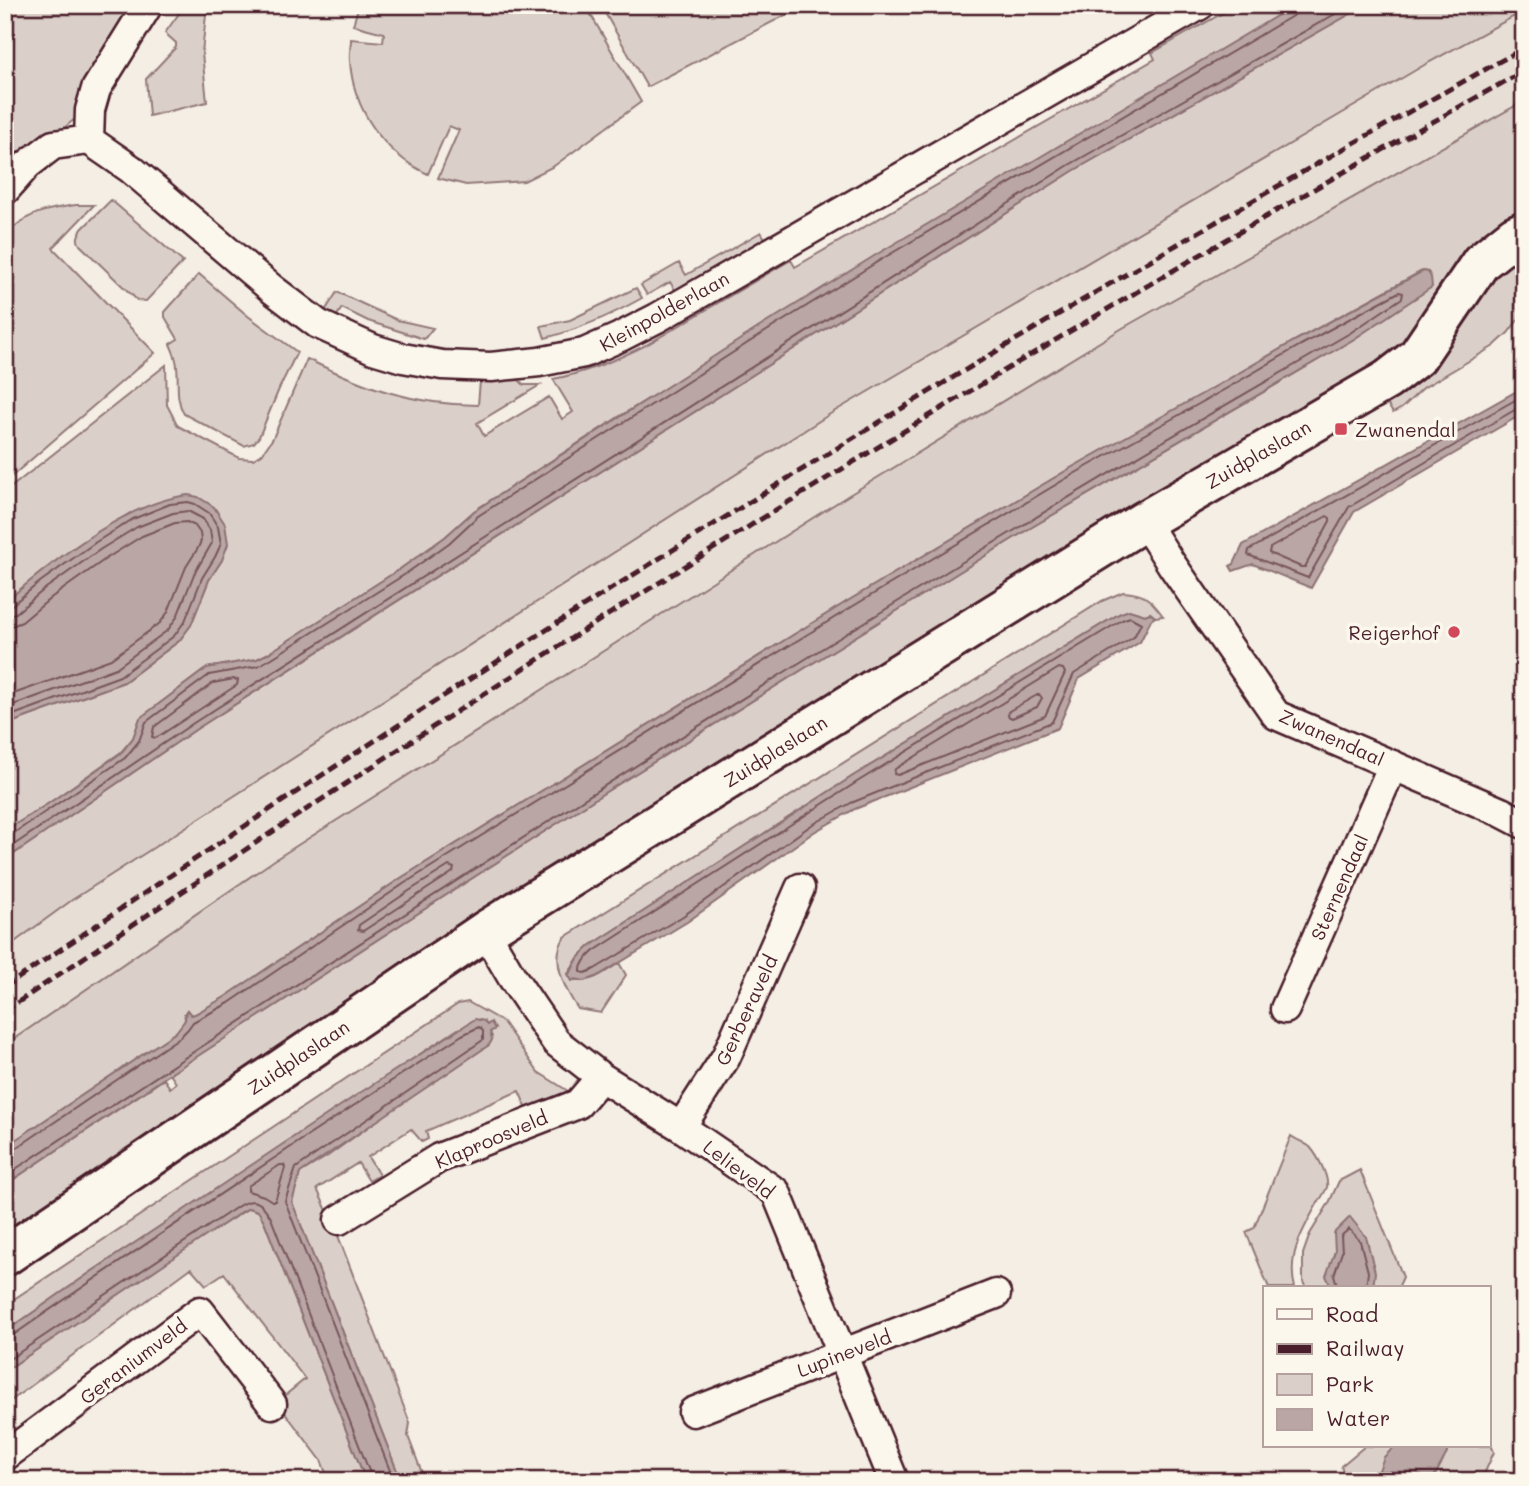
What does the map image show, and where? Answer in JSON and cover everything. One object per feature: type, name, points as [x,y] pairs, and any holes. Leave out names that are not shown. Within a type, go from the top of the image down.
[{"type":"street","points":[[5,190],[27,165],[53,145],[89,140],[90,110],[96,89],[148,5]]},
{"type":"street","name":"Kleinpolderlaan","points":[[89,140],[131,169],[272,289],[318,324],[373,349],[403,358],[442,366],[491,368],[584,353],[657,318],[1190,8]]},
{"type":"street","name":"Zuidplaslaan","points":[[5,1256],[485,931],[1144,521],[1387,380],[1417,357],[1481,262],[1524,231]]},
{"type":"street","name":"Zwanendaal","points":[[1144,521],[1276,715],[1524,824]]},
{"type":"street","name":"Sternendaal","points":[[1285,1009],[1393,765]]},
{"type":"street","name":"Gerberaveld","points":[[681,1126],[726,1057],[800,888]]},
{"type":"street","name":"Lelieveld","points":[[485,931],[512,978],[556,1042],[601,1077],[681,1126],[776,1192],[894,1481]]},
{"type":"street","name":"Klaproosveld","points":[[339,1220],[439,1158],[578,1104],[601,1077]]},
{"type":"street","name":"Lupineveld","points":[[692,1412],[996,1294]]},
{"type":"street","name":"Geraniumveld","points":[[5,1456],[200,1311],[272,1404]]},
{"type":"shaded area","points":[[1524,11],[1524,101],[1121,329],[849,495],[279,857],[5,1045],[5,949],[72,900],[830,414],[1426,64]]},
{"type":"green space","points":[[5,5],[134,5],[105,45],[79,103],[76,118],[64,128],[25,147],[5,164]]},
{"type":"green space","points":[[185,5],[207,5],[202,53],[207,102],[149,116],[146,79],[176,47],[176,43],[165,33]]},
{"type":"green space","points":[[359,5],[591,5],[587,8],[641,102],[554,166],[524,181],[466,185],[438,178],[459,130],[449,126],[428,174],[398,155],[364,113],[352,79],[351,39],[383,42],[384,33],[353,25]]},
{"type":"green space","points":[[615,5],[805,5],[647,87],[605,13]]},
{"type":"green space","points":[[1237,5],[1296,5],[620,416],[474,511],[445,537],[400,569],[269,653],[257,659],[207,668],[140,718],[133,738],[121,752],[5,831],[5,725],[124,682],[179,641],[191,625],[209,580],[222,560],[130,513],[66,555],[5,602],[5,492],[166,365],[167,405],[178,426],[239,458],[253,459],[262,454],[273,438],[307,359],[369,386],[432,402],[478,405],[480,381],[519,380],[524,385],[540,385],[477,423],[484,436],[549,397],[562,419],[573,412],[553,379],[589,370],[623,356],[791,260],[795,267],[1155,59],[1152,53]]},
{"type":"green space","points":[[1366,5],[1524,5],[1524,11],[1426,64],[830,414],[72,900],[5,949],[5,860],[198,728],[1073,171]]},
{"type":"green space","points":[[1524,101],[1524,213],[1412,341],[1092,533],[518,892],[5,1231],[5,1185],[164,1079],[170,1088],[176,1083],[170,1074],[604,793],[1027,530],[1354,339],[1431,287],[1423,271],[1069,469],[851,599],[401,878],[225,997],[195,1014],[191,1015],[187,1010],[183,1024],[176,1032],[5,1147],[5,1045],[279,857],[849,495],[1121,329]]},
{"type":"green space","points":[[111,200],[183,262],[146,301],[137,300],[78,241],[82,229]]},
{"type":"green space","points":[[76,205],[94,205],[53,248],[155,353],[5,482],[5,236],[37,213]]},
{"type":"green space","points":[[761,232],[766,240],[679,290],[675,290],[670,282],[647,295],[641,285],[679,263],[686,275]]},
{"type":"green space","points":[[1524,250],[1524,312],[1508,333],[1494,346],[1423,388],[1393,413],[1384,399],[1425,373],[1442,355],[1494,273]]},
{"type":"green space","points":[[199,274],[248,316],[297,352],[259,437],[254,443],[244,446],[184,414],[179,402],[177,364],[170,344],[178,339],[165,317],[165,312]]},
{"type":"green space","points":[[636,288],[642,298],[595,321],[545,338],[541,326],[570,320]]},
{"type":"green space","points":[[337,292],[397,320],[433,328],[424,339],[368,321],[342,308],[336,317],[325,311]]},
{"type":"green space","points":[[1123,592],[1146,598],[1163,616],[1155,617],[1150,613],[1145,615],[1129,610],[1119,614],[853,776],[590,946],[568,974],[572,980],[593,978],[619,963],[626,975],[601,1013],[578,1009],[568,993],[559,964],[560,945],[565,937],[1102,601]]},
{"type":"green space","points":[[468,1002],[503,1022],[538,1072],[568,1091],[527,1109],[519,1091],[426,1131],[428,1139],[422,1142],[411,1129],[368,1157],[379,1175],[369,1181],[358,1163],[317,1189],[335,1228],[410,1423],[408,1436],[425,1481],[401,1481],[292,1202],[300,1173],[328,1156],[492,1037],[490,1032],[495,1029],[491,1023],[458,1029],[5,1332],[5,1305],[458,1004]]},
{"type":"green space","points":[[1291,1136],[1313,1151],[1327,1182],[1327,1187],[1297,1246],[1293,1266],[1295,1286],[1268,1286],[1246,1232],[1254,1228]]},
{"type":"green space","points":[[1360,1170],[1403,1277],[1399,1286],[1305,1286],[1303,1254],[1310,1234],[1339,1181]]},
{"type":"green space","points":[[249,1208],[259,1211],[264,1221],[366,1481],[329,1481],[321,1460],[277,1402],[305,1379],[224,1273],[206,1285],[191,1268],[5,1405],[5,1371]]},
{"type":"green space","points":[[1490,1442],[1494,1452],[1481,1481],[1346,1481],[1341,1466],[1363,1448],[1490,1448]]},
{"type":"water","points":[[1295,5],[1366,5],[1073,171],[198,728],[5,860],[5,831],[121,753],[133,738],[140,718],[207,668],[257,659],[269,653],[400,569],[445,537],[474,511],[761,326]]},
{"type":"water","points":[[1423,271],[1428,272],[1431,277],[1432,287],[1354,339],[1027,530],[604,793],[170,1074],[5,1185],[5,1147],[176,1032],[185,1020],[187,1010],[191,1015],[195,1014],[225,997],[401,878],[851,599],[1069,469]]},
{"type":"water","points":[[1524,387],[1524,413],[1354,512],[1311,588],[1253,564],[1233,571],[1230,566],[1234,564],[1243,545]]},
{"type":"water","points":[[188,495],[198,497],[214,507],[225,524],[228,544],[222,560],[209,580],[191,625],[179,641],[124,682],[5,725],[5,602],[91,536],[140,509]]},
{"type":"water","points":[[1129,610],[1145,615],[1150,613],[1155,617],[1140,642],[1079,679],[1058,728],[855,809],[814,832],[687,922],[596,977],[585,981],[572,981],[568,974],[590,946],[853,776]]},
{"type":"water","points":[[475,1019],[484,1021],[487,1025],[491,1022],[495,1029],[490,1032],[492,1040],[489,1045],[300,1173],[292,1202],[401,1481],[366,1481],[264,1221],[258,1211],[249,1208],[5,1371],[5,1332],[355,1096]]},
{"type":"water","points":[[1350,1217],[1366,1237],[1375,1272],[1373,1286],[1331,1286],[1326,1276],[1335,1251],[1334,1233]]},
{"type":"water","points":[[1393,1448],[1447,1448],[1432,1481],[1375,1481],[1384,1457]]},
{"type":"railway","points":[[5,987],[377,739],[754,500],[1136,269],[1524,48]]},
{"type":"railway","points":[[5,1011],[377,763],[754,523],[1136,292],[1524,71]]},
{"type":"place","name":"Zwanendal","points":[[1341,429]]},
{"type":"place","name":"Reigerhof","points":[[1454,632]]}]
